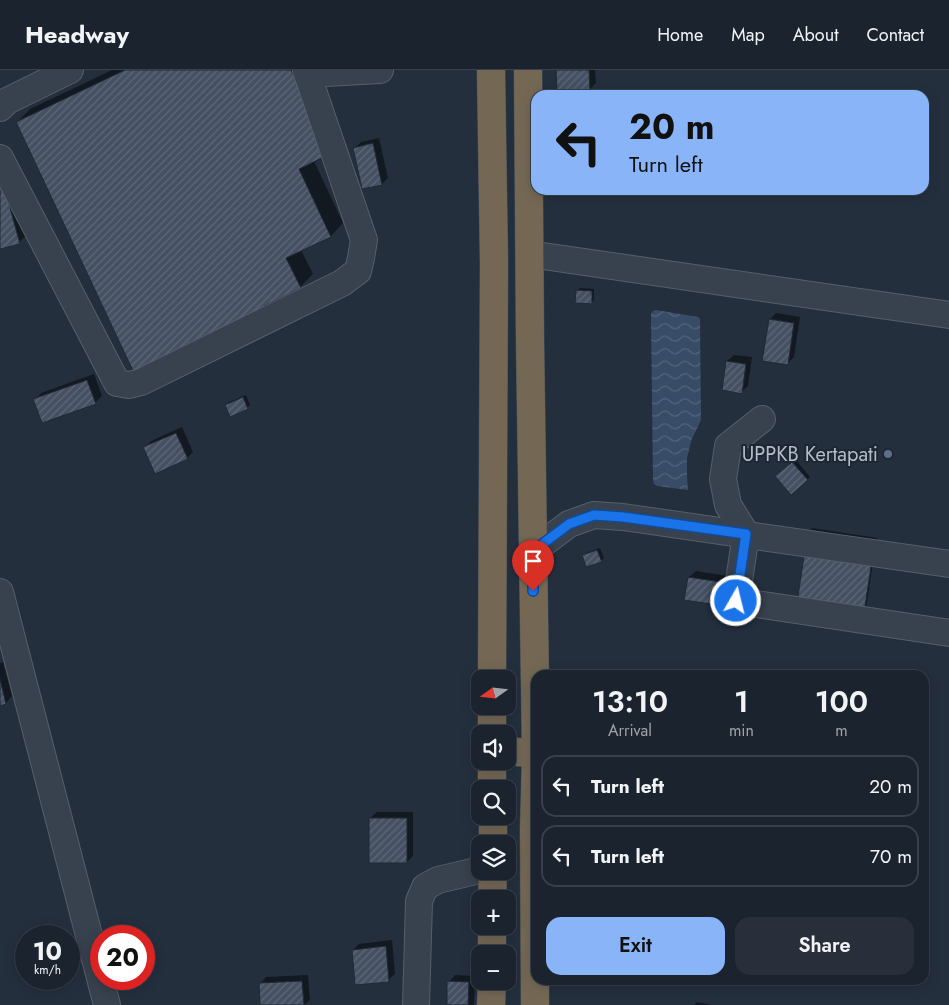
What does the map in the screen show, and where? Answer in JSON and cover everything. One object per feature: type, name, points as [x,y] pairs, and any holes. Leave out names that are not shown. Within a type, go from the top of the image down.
[{"type":"highway","points":[[491,70],[494,263],[492,670]]},
{"type":"highway","points":[[528,70],[536,670]]},
{"type":"highway","points":[[516,752],[531,753]]},
{"type":"highway","points":[[535,985],[535,1005]]},
{"type":"highway","points":[[491,1005],[492,990]]},
{"type":"street","points":[[0,108],[7,101],[70,70]]},
{"type":"street","points":[[0,158],[117,383],[129,385],[141,382],[342,284],[358,271],[364,240],[306,72],[380,70]]},
{"type":"street","points":[[529,254],[949,315]]},
{"type":"street","points":[[762,419],[728,446],[723,479],[728,505],[746,534],[736,601],[949,633]]},
{"type":"street","points":[[533,551],[569,524],[594,515],[623,517],[949,564]]},
{"type":"street","points":[[0,592],[107,1005]]},
{"type":"street","points":[[416,1005],[419,901],[424,888],[438,880],[471,872]]},
{"type":"water","points":[[656,310],[698,317],[700,319],[701,420],[691,441],[687,458],[688,490],[657,486],[653,480],[651,314]]},
{"type":"building","points":[[125,70],[291,70],[330,154],[299,169],[331,237],[286,258],[301,288],[264,306],[267,312],[135,375],[16,122]]},
{"type":"building","points":[[556,70],[589,70],[590,90],[557,90]]},
{"type":"building","points":[[373,143],[382,185],[362,189],[353,148]]},
{"type":"building","points":[[4,186],[20,244],[0,249],[0,187]]},
{"type":"building","points":[[576,290],[592,291],[592,304],[575,303]]},
{"type":"building","points":[[769,319],[794,323],[788,365],[762,361]]},
{"type":"building","points":[[726,361],[746,364],[742,394],[722,390]]},
{"type":"building","points":[[87,380],[96,404],[42,423],[33,399]]},
{"type":"building","points":[[243,397],[248,409],[230,417],[225,405]]},
{"type":"building","points":[[176,433],[188,459],[155,474],[143,447]]},
{"type":"building","points":[[792,462],[808,480],[791,495],[775,476]]},
{"type":"building","points":[[808,530],[875,541],[863,619],[796,609]]},
{"type":"building","points":[[597,550],[602,562],[586,567],[582,555]]},
{"type":"building","points":[[688,577],[728,583],[725,606],[684,600]]},
{"type":"building","points":[[0,679],[6,704],[0,706]]},
{"type":"building","points":[[369,818],[407,818],[407,863],[369,863]]},
{"type":"building","points":[[386,946],[389,982],[355,985],[352,950]]},
{"type":"building","points":[[302,981],[304,1005],[260,1005],[259,983]]},
{"type":"building","points":[[447,981],[469,982],[468,1005],[447,1005]]},
{"type":"place","name":"UPPKB Kertapati","points":[[888,454]]},
{"type":"route","points":[[533,591],[533,551],[569,524],[594,515],[623,517],[746,534],[736,601]]}]
